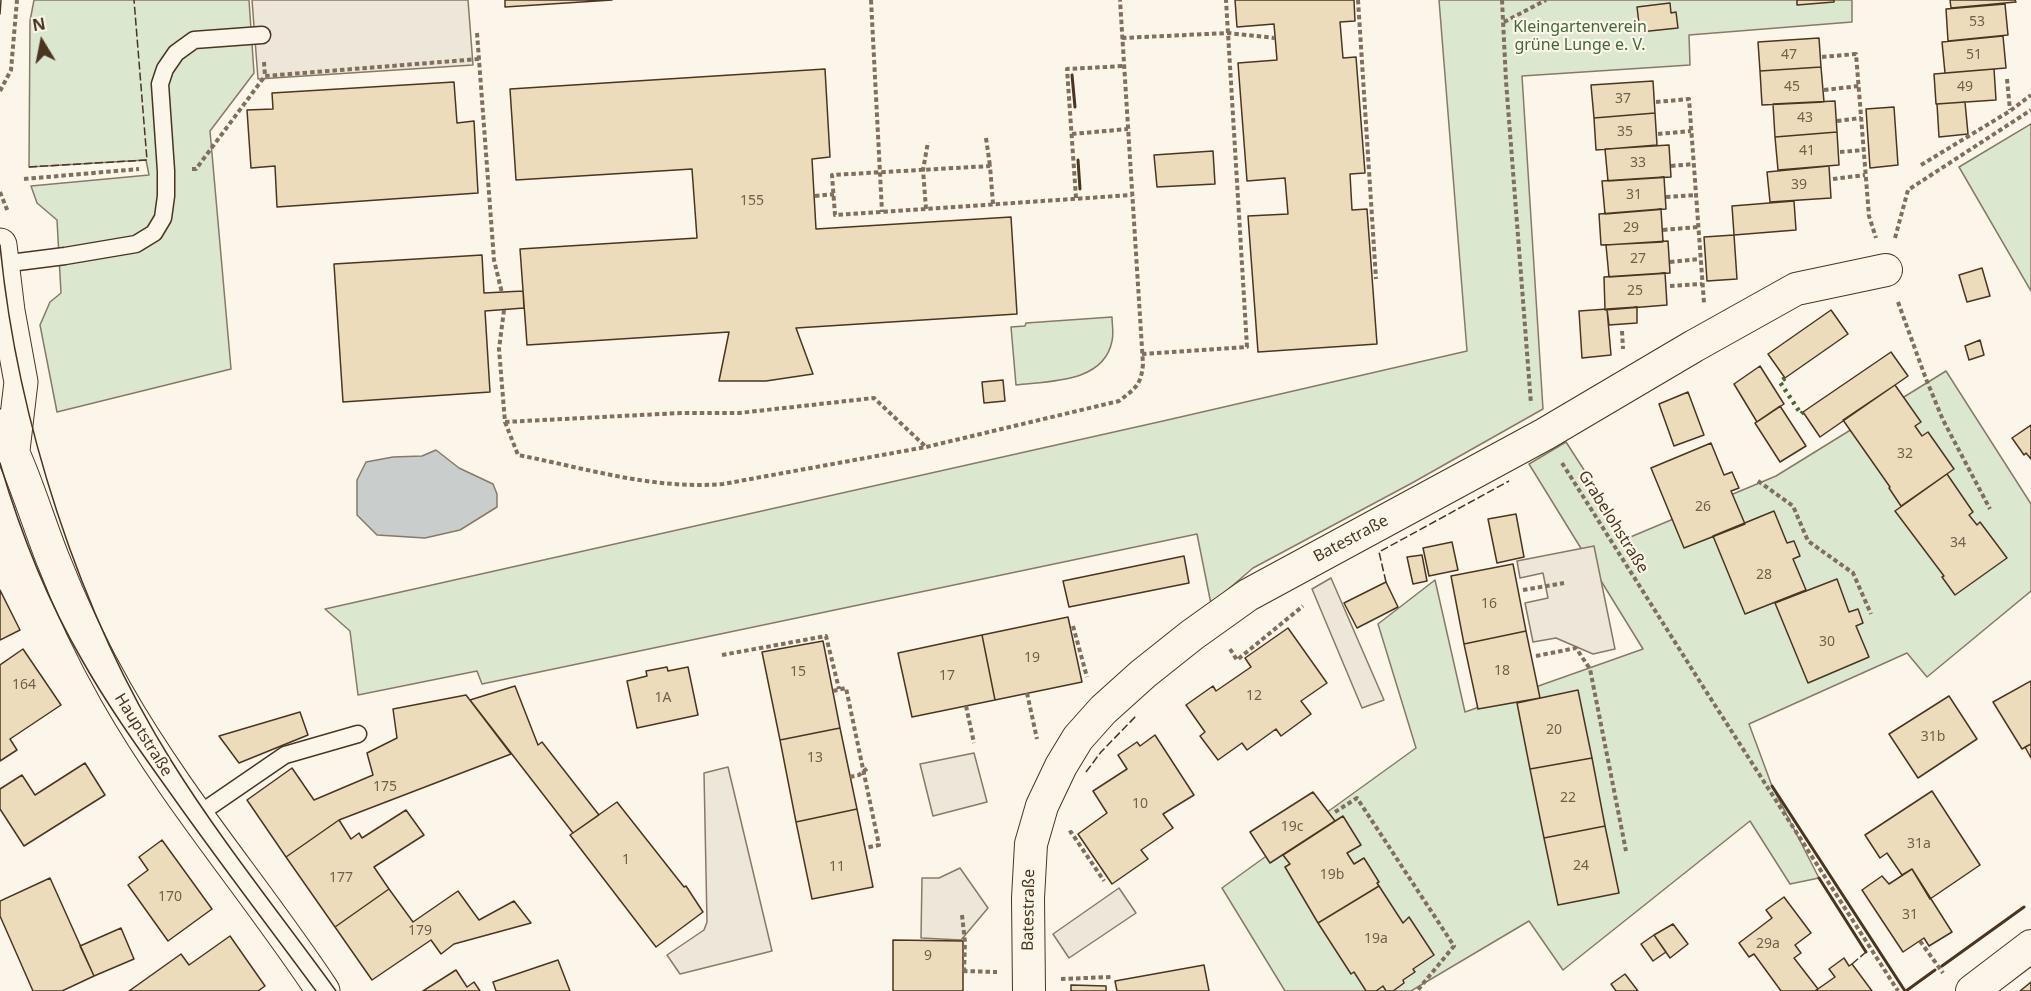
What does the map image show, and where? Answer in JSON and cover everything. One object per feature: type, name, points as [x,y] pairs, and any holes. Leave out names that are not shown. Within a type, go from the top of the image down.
[{"type":"main road","name":"Hauptstraße","points":[[1,258],[21,381],[6,438],[53,560],[91,644],[116,692],[196,816],[323,991]]},
{"type":"street","name":"Batestraße","points":[[1029,991],[1028,898],[1031,844],[1042,806],[1060,766],[1078,738],[1103,710],[1143,674],[1248,595],[1545,434],[1796,289],[1886,270]]},
{"type":"street","points":[[1972,991],[2031,945]]},
{"type":"lane","points":[[1,258],[65,256],[136,244],[154,233],[164,218],[166,196],[160,84],[165,69],[176,53],[194,40],[262,35]]},
{"type":"lane","points":[[196,816],[285,755],[358,734]]},
{"type":"path","points":[[0,91],[11,70],[17,0]]},
{"type":"path","points":[[871,0],[882,212]]},
{"type":"path","points":[[504,310],[499,349],[505,423],[518,455],[667,485],[723,484],[926,447],[1119,401],[1142,379],[1120,0]]},
{"type":"path","points":[[1142,354],[1247,347],[1226,0]]},
{"type":"path","points":[[1358,0],[1376,279]]},
{"type":"path","name":"Grabelohstraße","points":[[1502,0],[1506,81],[1532,413],[1702,685],[1898,991]]},
{"type":"path","points":[[1504,22],[1546,0]]},
{"type":"path","points":[[477,33],[494,260],[502,292]]},
{"type":"path","points":[[1122,38],[1228,33],[1275,38]]},
{"type":"path","points":[[1822,57],[1856,54],[1869,216],[1926,379],[1943,420],[1990,509]]},
{"type":"path","points":[[24,178],[139,169],[166,171],[196,169],[264,76],[479,59]]},
{"type":"path","points":[[1076,198],[1067,69],[1124,66]]},
{"type":"path","points":[[2007,79],[2010,111]]},
{"type":"path","points":[[1824,90],[1858,86]]},
{"type":"path","points":[[1921,165],[2010,111],[2031,95]]},
{"type":"path","points":[[1656,102],[1689,99],[1706,340]]},
{"type":"path","points":[[1886,270],[1908,190],[2031,110]]},
{"type":"path","points":[[1837,121],[1861,118]]},
{"type":"path","points":[[1072,134],[1128,129]]},
{"type":"path","points":[[1658,134],[1691,131]]},
{"type":"path","points":[[987,138],[993,204]]},
{"type":"path","points":[[926,209],[923,170],[928,142]]},
{"type":"path","points":[[1840,152],[1864,150]]},
{"type":"path","points":[[1671,166],[1693,164]]},
{"type":"path","points":[[990,166],[832,176],[835,215],[1132,195]]},
{"type":"path","points":[[1833,179],[1866,175]]},
{"type":"path","points":[[815,196],[834,194]]},
{"type":"path","points":[[1666,197],[1695,195]]},
{"type":"path","points":[[1663,230],[1698,226]]},
{"type":"path","points":[[1670,262],[1700,259]]},
{"type":"path","points":[[1670,286],[1702,284]]},
{"type":"path","points":[[505,423],[680,413],[739,413],[874,398],[926,447]]},
{"type":"path","points":[[1758,481],[1793,506],[1808,541],[1853,573],[1871,615]]},
{"type":"path","points":[[1523,590],[1564,583]]},
{"type":"path","points":[[1233,655],[1237,660],[1308,602]]},
{"type":"path","points":[[1073,626],[1091,693],[1103,710]]},
{"type":"path","points":[[722,655],[826,636],[839,689]]},
{"type":"path","points":[[1536,656],[1576,648],[1590,669],[1626,851]]},
{"type":"path","points":[[833,691],[846,688],[879,845],[865,848]]},
{"type":"path","points":[[1027,693],[1037,739]]},
{"type":"path","points":[[966,706],[974,743]]},
{"type":"path","points":[[850,777],[859,776],[869,766]]},
{"type":"path","points":[[1335,812],[1357,798],[1454,946],[1417,991]]},
{"type":"path","points":[[1031,844],[1059,839],[1071,832],[1104,881]]},
{"type":"path","points":[[962,915],[965,942],[964,972]]},
{"type":"path","points":[[1920,941],[1943,974]]},
{"type":"green space","points":[[34,0],[249,0],[254,73],[210,131],[231,369],[57,412],[40,325],[50,302],[61,293],[57,220],[37,203],[31,186],[149,175],[146,160],[29,167],[30,21]]},
{"type":"green space","name":"Kleingartenverein grüne Lunge e. V.","points":[[1439,0],[1852,0],[1852,22],[1689,35],[1690,65],[1522,76],[1543,409],[1412,483],[1253,568],[1211,604],[1197,534],[482,684],[477,671],[358,695],[350,631],[325,609],[1467,351]]},
{"type":"green space","points":[[2031,124],[2031,291],[1959,167]]},
{"type":"green space","points":[[1112,317],[1112,341],[1107,355],[1098,365],[1073,377],[1016,385],[1011,327],[1025,326],[1026,323]]},
{"type":"green space","points":[[1946,371],[2031,504],[2031,591],[1927,677],[1907,653],[1749,724],[1772,786],[1819,878],[1790,884],[1750,821],[1563,970],[1529,921],[1411,991],[1285,991],[1222,888],[1416,748],[1378,624],[1435,580],[1465,712],[1643,649],[1529,464],[1566,442],[1628,538],[1776,476]]},
{"type":"shaded area","points":[[252,0],[468,0],[473,65],[258,79]]},
{"type":"shaded area","points":[[436,450],[459,468],[493,484],[497,494],[497,507],[460,530],[425,538],[377,535],[357,515],[357,480],[366,462],[393,457],[422,456]]},
{"type":"shaded area","points":[[1594,546],[1615,649],[1593,654],[1556,638],[1533,642],[1525,603],[1548,598],[1543,573],[1520,578],[1517,561]]},
{"type":"shaded area","points":[[1331,578],[1384,700],[1362,708],[1312,589]]},
{"type":"shaded area","points":[[974,753],[987,802],[933,816],[920,764]]},
{"type":"shaded area","points":[[728,767],[772,951],[680,974],[667,955],[704,930],[707,922],[704,773]]},
{"type":"shaded area","points":[[960,868],[988,908],[961,940],[921,938],[922,878],[939,878]]},
{"type":"shaded area","points":[[1119,888],[1136,913],[1069,958],[1053,934]]},
{"type":"building","points":[[505,0],[612,0],[505,7]]},
{"type":"building","points":[[1235,0],[1354,0],[1355,21],[1340,22],[1343,58],[1356,57],[1365,173],[1350,174],[1352,210],[1367,209],[1377,344],[1258,352],[1248,216],[1288,214],[1285,178],[1247,181],[1238,63],[1277,60],[1274,24],[1237,27]]},
{"type":"building","points":[[1797,0],[1834,0],[1834,2],[1797,5]]},
{"type":"building","points":[[1950,0],[2015,0],[2016,2],[1951,8]]},
{"type":"building","points":[[1670,3],[1671,13],[1676,12],[1678,28],[1640,32],[1637,7]]},
{"type":"building","points":[[2005,4],[2008,35],[1948,41],[1946,9]]},
{"type":"building","points":[[2003,36],[2006,68],[1945,73],[1942,42]]},
{"type":"building","points":[[1819,38],[1821,67],[1760,71],[1758,42]]},
{"type":"building","points":[[1821,67],[1824,102],[1762,105],[1760,71]]},
{"type":"building","points":[[825,69],[830,157],[812,159],[816,229],[1011,217],[1017,314],[796,328],[813,374],[766,381],[719,381],[729,332],[527,345],[520,249],[697,238],[692,169],[516,180],[510,89]]},
{"type":"building","points":[[1994,69],[1996,100],[1936,104],[1934,74]]},
{"type":"building","points":[[1653,81],[1655,113],[1594,118],[1591,85]]},
{"type":"building","points":[[454,82],[457,123],[474,121],[478,193],[277,207],[275,166],[251,168],[247,110],[273,109],[272,93]]},
{"type":"building","points":[[1835,101],[1837,132],[1775,137],[1773,104]]},
{"type":"building","points":[[1965,102],[1968,134],[1939,137],[1937,104]]},
{"type":"building","points":[[1894,107],[1898,165],[1870,168],[1866,109]]},
{"type":"building","points":[[1655,113],[1657,145],[1596,150],[1594,118]]},
{"type":"building","points":[[1837,132],[1839,165],[1778,170],[1775,137]]},
{"type":"building","points":[[1669,145],[1671,177],[1608,181],[1605,149]]},
{"type":"building","points":[[1213,151],[1215,184],[1157,187],[1154,155]]},
{"type":"building","points":[[1829,166],[1831,198],[1770,202],[1767,172]]},
{"type":"building","points":[[1664,177],[1666,209],[1605,214],[1602,181]]},
{"type":"building","points":[[1794,201],[1796,230],[1734,235],[1732,206]]},
{"type":"building","points":[[1661,209],[1663,242],[1601,245],[1599,214]]},
{"type":"building","points":[[1734,235],[1737,279],[1707,281],[1704,237]]},
{"type":"building","points":[[1668,241],[1670,273],[1609,277],[1606,245]]},
{"type":"building","points":[[482,255],[484,293],[523,291],[524,308],[485,311],[490,392],[343,402],[334,264]]},
{"type":"building","points":[[1982,268],[1990,296],[1967,302],[1959,275]]},
{"type":"building","points":[[1665,273],[1667,305],[1605,310],[1604,277]]},
{"type":"building","points":[[1637,307],[1637,323],[1609,325],[1607,309]]},
{"type":"building","points":[[1607,309],[1611,355],[1582,358],[1579,311]]},
{"type":"building","points":[[1831,310],[1848,334],[1785,378],[1768,354]]},
{"type":"building","points":[[1980,340],[1984,355],[1969,360],[1965,346]]},
{"type":"building","points":[[1891,352],[1908,376],[1820,437],[1803,412]]},
{"type":"building","points":[[1760,366],[1784,404],[1757,422],[1734,384]]},
{"type":"building","points":[[1003,380],[1005,401],[984,403],[982,382]]},
{"type":"building","points":[[1895,385],[1921,422],[1915,426],[1922,436],[1928,432],[1954,469],[1901,506],[1843,420]]},
{"type":"building","points":[[1688,392],[1704,435],[1674,446],[1659,404]]},
{"type":"building","points":[[1780,406],[1806,446],[1780,462],[1755,423]]},
{"type":"building","points":[[2031,425],[2031,459],[2026,453],[2024,455],[2012,438]]},
{"type":"building","points":[[1711,443],[1724,475],[1732,472],[1739,488],[1731,491],[1745,524],[1684,548],[1651,468]]},
{"type":"building","points":[[1947,474],[1973,512],[1969,515],[1977,525],[1980,522],[2007,558],[1955,595],[1942,577],[1944,576],[1895,511]]},
{"type":"building","points":[[1774,511],[1787,543],[1794,541],[1800,556],[1793,559],[1806,590],[1745,614],[1713,536]]},
{"type":"building","points":[[1516,514],[1524,557],[1497,563],[1488,519]]},
{"type":"building","points":[[1452,542],[1458,570],[1429,576],[1423,548]]},
{"type":"building","points":[[1422,555],[1427,581],[1413,584],[1407,557]]},
{"type":"building","points":[[1184,556],[1189,583],[1069,607],[1063,581]]},
{"type":"building","points":[[1513,564],[1526,631],[1464,644],[1451,576]]},
{"type":"building","points":[[1837,579],[1849,612],[1858,609],[1863,623],[1856,626],[1869,657],[1808,683],[1775,603]]},
{"type":"building","points":[[1386,582],[1398,607],[1357,628],[1344,603]]},
{"type":"building","points":[[0,590],[20,630],[0,640]]},
{"type":"building","points":[[1068,617],[1082,682],[995,700],[982,635]]},
{"type":"building","points":[[1288,628],[1327,683],[1301,701],[1311,714],[1281,736],[1276,729],[1247,750],[1242,743],[1218,760],[1200,736],[1205,732],[1186,705],[1213,686],[1216,691],[1251,667],[1245,658]]},
{"type":"building","points":[[1526,631],[1540,698],[1478,709],[1464,644]]},
{"type":"building","points":[[982,635],[995,700],[912,717],[898,653]]},
{"type":"building","points":[[823,641],[840,728],[780,740],[762,652]]},
{"type":"building","points":[[23,649],[61,705],[10,739],[17,750],[0,761],[0,665]]},
{"type":"building","points":[[667,667],[668,671],[688,667],[698,715],[637,728],[627,681],[647,676],[646,671]]},
{"type":"building","points":[[2031,681],[2031,744],[2022,749],[1993,702]]},
{"type":"building","points":[[515,686],[538,745],[542,742],[599,815],[573,833],[470,700]]},
{"type":"building","points":[[1578,690],[1592,758],[1530,769],[1517,703]]},
{"type":"building","points":[[466,695],[511,754],[339,820],[286,857],[247,800],[292,768],[314,800],[373,775],[367,753],[397,738],[393,709]]},
{"type":"building","points":[[1949,696],[1977,739],[1918,778],[1889,734]]},
{"type":"building","points":[[300,712],[308,735],[239,763],[219,736]]},
{"type":"building","points":[[840,728],[857,809],[796,822],[780,740]]},
{"type":"building","points":[[1155,735],[1194,795],[1163,814],[1173,828],[1141,850],[1148,859],[1112,884],[1078,834],[1107,813],[1093,791],[1127,769],[1118,755],[1137,742],[1140,746]]},
{"type":"building","points":[[2031,744],[2031,758],[2025,747]]},
{"type":"building","points":[[1592,758],[1605,826],[1544,838],[1530,769]]},
{"type":"building","points":[[85,763],[105,795],[24,846],[0,809],[0,789],[22,775],[35,795]]},
{"type":"building","points":[[1932,791],[1980,865],[1930,899],[1912,869],[1902,875],[1887,853],[1880,858],[1865,835]]},
{"type":"building","points":[[1313,792],[1335,821],[1270,863],[1250,832]]},
{"type":"building","points":[[617,802],[684,887],[686,886],[703,912],[656,947],[570,835]]},
{"type":"building","points":[[857,809],[873,887],[812,899],[796,822]]},
{"type":"building","points":[[406,810],[424,835],[374,867],[389,889],[335,927],[286,857],[339,820],[351,839],[359,833],[362,838]]},
{"type":"building","points":[[1343,816],[1361,845],[1347,853],[1354,864],[1364,858],[1379,882],[1377,883],[1379,886],[1318,923],[1285,867],[1290,864],[1283,855]]},
{"type":"building","points":[[1605,826],[1619,893],[1558,905],[1544,838]]},
{"type":"building","points":[[162,840],[212,909],[168,941],[128,885],[148,870],[139,857]]},
{"type":"building","points":[[1912,869],[1952,932],[1929,946],[1924,938],[1903,952],[1862,890],[1882,876],[1889,884]]},
{"type":"building","points":[[50,878],[94,976],[62,991],[33,991],[0,916],[0,901]]},
{"type":"building","points":[[1379,886],[1403,923],[1409,917],[1434,955],[1413,969],[1415,972],[1393,991],[1386,991],[1383,986],[1376,991],[1366,991],[1354,972],[1351,974],[1318,923]]},
{"type":"building","points":[[389,889],[413,922],[458,891],[479,920],[514,901],[531,923],[454,944],[441,954],[431,940],[372,980],[335,927]]},
{"type":"building","points":[[1784,897],[1811,933],[1795,945],[1801,953],[1794,958],[1818,989],[1816,991],[1781,991],[1754,954],[1749,957],[1739,943],[1772,918],[1766,910]]},
{"type":"building","points":[[1673,924],[1688,944],[1670,958],[1654,935]]},
{"type":"building","points":[[121,928],[134,959],[94,976],[80,946]]},
{"type":"building","points":[[1654,935],[1666,952],[1653,961],[1641,944]]},
{"type":"building","points":[[230,936],[265,986],[258,991],[129,991],[181,954],[189,965]]},
{"type":"building","points":[[893,940],[963,941],[963,991],[893,991]]},
{"type":"building","points":[[1844,958],[1849,966],[1852,964],[1872,991],[1815,991],[1835,977],[1829,969]]},
{"type":"building","points":[[558,960],[570,991],[496,991],[493,982]]},
{"type":"building","points":[[1204,965],[1209,991],[1117,991],[1115,981]]},
{"type":"building","points":[[456,970],[467,987],[474,982],[480,991],[423,991]]},
{"type":"building","points":[[1625,974],[1638,991],[1616,991],[1611,984]]},
{"type":"building","points":[[2031,982],[2031,991],[2020,991]]},
{"type":"building","points":[[1071,985],[1106,986],[1106,991],[1071,991]]},
{"type":"tram line","points":[[0,14],[1,0]]},
{"type":"tram line","points":[[0,245],[8,311],[37,446],[81,579],[108,643],[139,704],[191,792],[231,850],[336,991]]},
{"type":"tram line","points":[[0,463],[25,539],[57,613],[92,678],[173,797],[316,991]]},
{"type":"hedge","points":[[1785,378],[1780,382],[1801,414],[1803,412]]},
{"type":"fence","points":[[29,167],[147,160],[134,0]]},
{"type":"fence","points":[[1386,582],[1379,552],[1509,481]]},
{"type":"fence","points":[[1086,772],[1101,752],[1136,716]]},
{"type":"fence","points":[[1852,964],[1866,952]]},
{"type":"wall","points":[[1072,75],[1075,107]]},
{"type":"wall","points":[[1078,160],[1080,189]]},
{"type":"wall","points":[[1772,786],[1905,991]]},
{"type":"wall","points":[[1819,878],[1866,952]]},
{"type":"wall","points":[[1942,966],[2024,907]]},
{"type":"wall","points":[[1906,991],[1935,970]]}]
